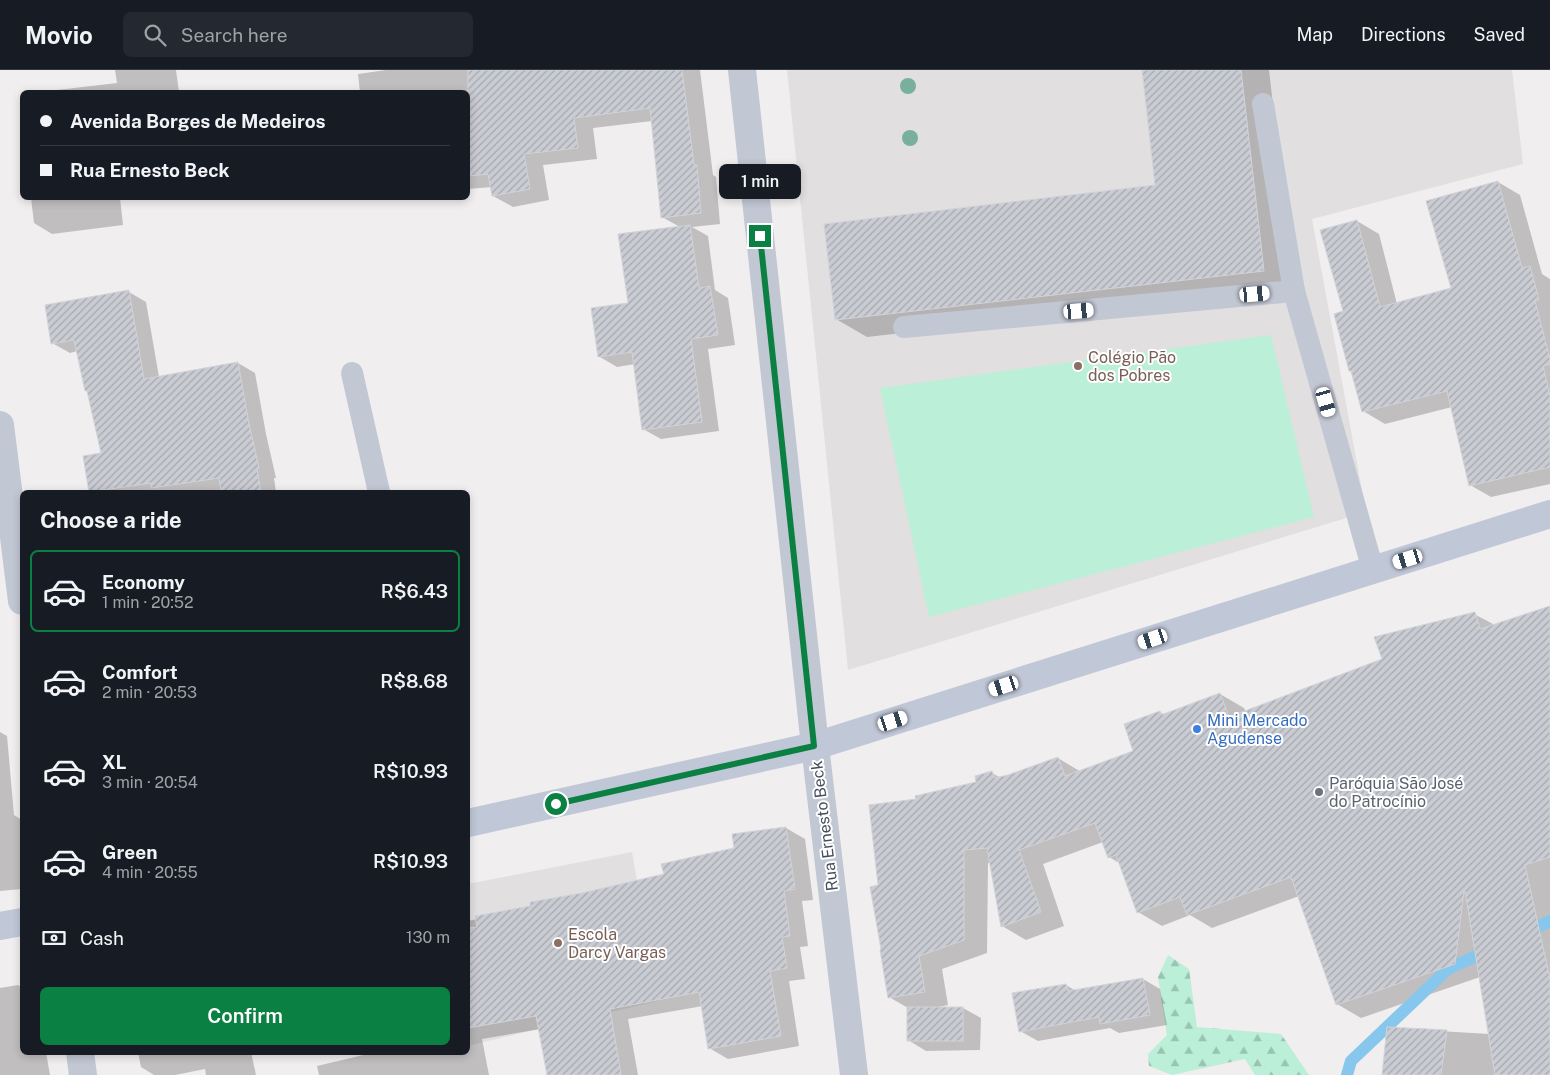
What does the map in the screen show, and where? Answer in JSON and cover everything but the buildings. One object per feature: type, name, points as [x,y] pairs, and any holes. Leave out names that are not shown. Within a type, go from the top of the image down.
[{"type":"main road","points":[[470,823],[814,746],[1550,514]]},
{"type":"main road","points":[[0,926],[20,922]]},
{"type":"street","name":"Rua Ernesto Beck","points":[[742,70],[814,746],[854,1075]]},
{"type":"street","points":[[0,425],[20,586]]},
{"type":"street","points":[[80,1055],[83,1075]]},
{"type":"lane","points":[[1263,104],[1294,291],[1373,570]]},
{"type":"lane","points":[[904,327],[1294,291]]},
{"type":"lane","points":[[352,373],[379,490]]},
{"type":"shaded area","name":"Colégio Pão dos Pobres","points":[[787,70],[1512,70],[1523,164],[1312,219],[1366,512],[848,670]]},
{"type":"shaded area","name":"Escola Darcy Vargas","points":[[632,852],[658,1001],[471,1045],[470,884]]},
{"type":"green space","points":[[1271,335],[1314,517],[929,617],[880,388]]},
{"type":"green space","points":[[1168,955],[1189,969],[1197,1027],[1281,1034],[1309,1075],[1255,1075],[1245,1059],[1172,1075],[1149,1066],[1148,1054],[1167,1035],[1158,977]]},
{"type":"waterway","points":[[1525,933],[1550,921]]},
{"type":"waterway","points":[[1347,1075],[1351,1061],[1448,969],[1491,949]]},
{"type":"place","name":"Colégio Pão dos Pobres","points":[[1078,366]]},
{"type":"place","name":"Mini Mercado Agudense","points":[[1197,729]]},
{"type":"place","name":"Paróquia São José do Patrocínio","points":[[1319,792]]},
{"type":"place","name":"Escola Darcy Vargas","points":[[558,943]]},
{"type":"route","points":[[556,804],[814,746],[760,236]]}]
